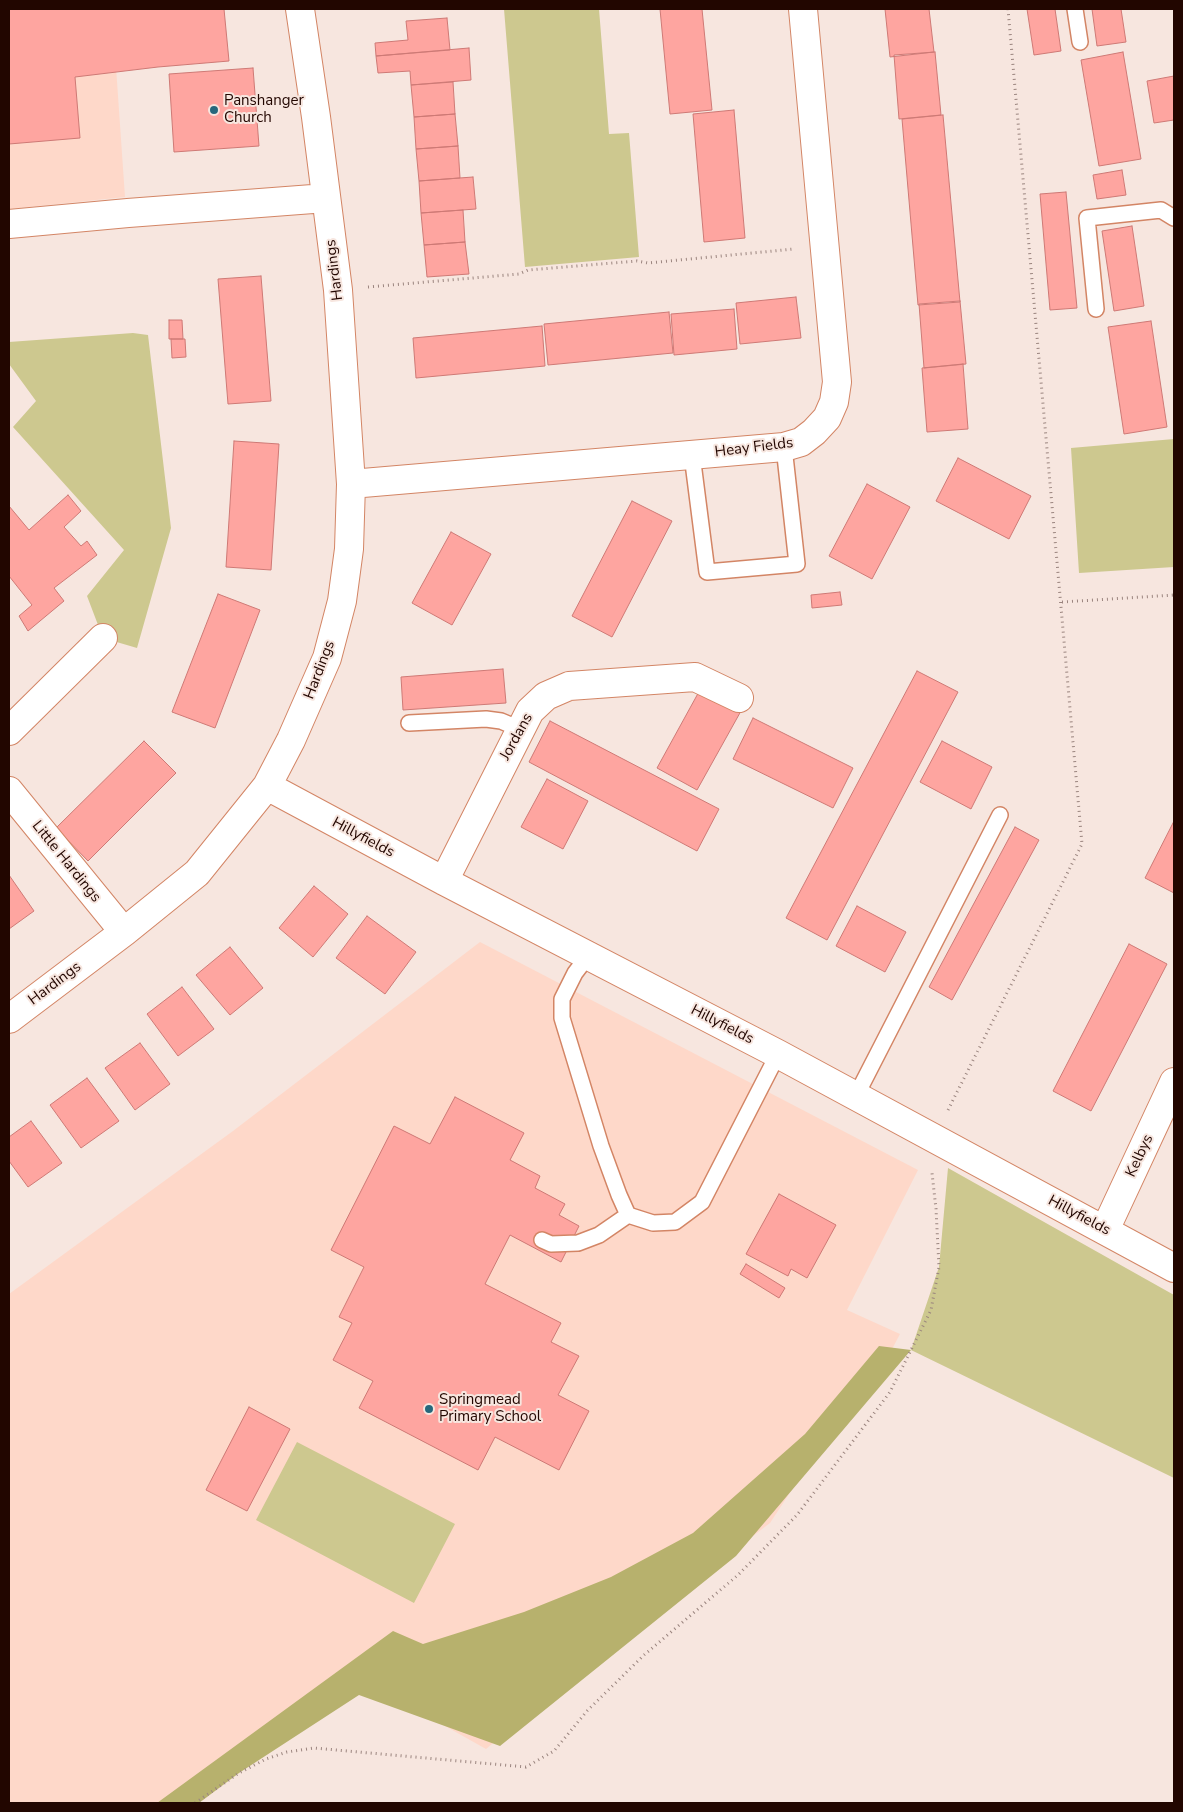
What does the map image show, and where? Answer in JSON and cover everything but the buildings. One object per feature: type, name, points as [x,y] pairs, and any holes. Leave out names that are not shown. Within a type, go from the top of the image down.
[{"type":"street","name":"Hardings","points":[[9,1018],[124,932],[197,873],[267,786],[291,740],[326,658],[342,601],[349,549],[351,484],[338,290],[300,9]]},
{"type":"street","name":"Heay Fields","points":[[351,484],[784,447],[801,442],[814,432],[827,418],[834,402],[837,382],[803,9]]},
{"type":"street","points":[[9,224],[326,198]]},
{"type":"street","points":[[9,731],[104,638]]},
{"type":"street","name":"Jordans","points":[[444,882],[520,729],[530,711],[546,696],[569,686],[696,677],[739,698]]},
{"type":"street","name":"Hillyfields","points":[[267,786],[444,882],[778,1054],[1174,1268]]},
{"type":"street","name":"Little Hardings","points":[[9,791],[124,932]]},
{"type":"street","name":"Kelbys","points":[[1105,1230],[1174,1082]]},
{"type":"lane","points":[[1075,9],[1080,42]]},
{"type":"lane","points":[[1096,309],[1087,218],[1161,210],[1174,218]]},
{"type":"lane","points":[[692,455],[707,572],[797,564],[784,447]]},
{"type":"lane","points":[[409,723],[486,719],[501,721],[520,729]]},
{"type":"lane","points":[[856,1096],[1000,815]]},
{"type":"lane","points":[[588,956],[574,973],[562,999],[562,1018],[601,1146],[628,1215]]},
{"type":"lane","points":[[628,1215],[653,1223],[675,1222],[702,1202],[778,1054]]},
{"type":"lane","points":[[542,1240],[551,1244],[578,1243],[599,1235],[628,1215]]},
{"type":"path","points":[[195,1803],[239,1773],[266,1759],[287,1752],[314,1748],[526,1767],[554,1751],[587,1710],[644,1655],[738,1575],[796,1515],[890,1392],[931,1310],[939,1267],[932,1175],[933,1138],[1082,844],[1008,9]]},
{"type":"path","points":[[338,290],[519,274],[528,270],[636,261],[648,264],[825,246]]},
{"type":"path","points":[[1062,602],[1174,595]]},
{"type":"shaded area","points":[[9,9],[112,9],[125,197],[9,209]]},
{"type":"shaded area","points":[[504,9],[599,9],[609,134],[629,133],[639,257],[525,267]]},
{"type":"shaded area","points":[[133,333],[148,335],[171,528],[137,648],[103,638],[87,596],[124,550],[13,427],[36,401],[9,364],[9,342]]},
{"type":"shaded area","points":[[1174,439],[1174,567],[1079,573],[1071,448]]},
{"type":"shaded area","name":"Springmead Primary School","points":[[480,942],[918,1170],[847,1310],[900,1334],[882,1368],[818,1450],[770,1523],[623,1635],[486,1749],[356,1676],[172,1803],[9,1803],[9,1294],[233,1131]]},
{"type":"shaded area","points":[[948,1168],[1174,1295],[1174,1478],[911,1350],[939,1267]]},
{"type":"shaded area","points":[[879,1346],[911,1350],[736,1556],[500,1746],[359,1695],[239,1773],[199,1803],[157,1803],[393,1631],[423,1644],[524,1612],[611,1577],[693,1533],[805,1434]]},
{"type":"shaded area","points":[[297,1442],[455,1524],[414,1603],[256,1520]]},
{"type":"place","name":"Panshanger Church","points":[[214,110]]},
{"type":"place","name":"Springmead Primary School","points":[[429,1409]]}]
